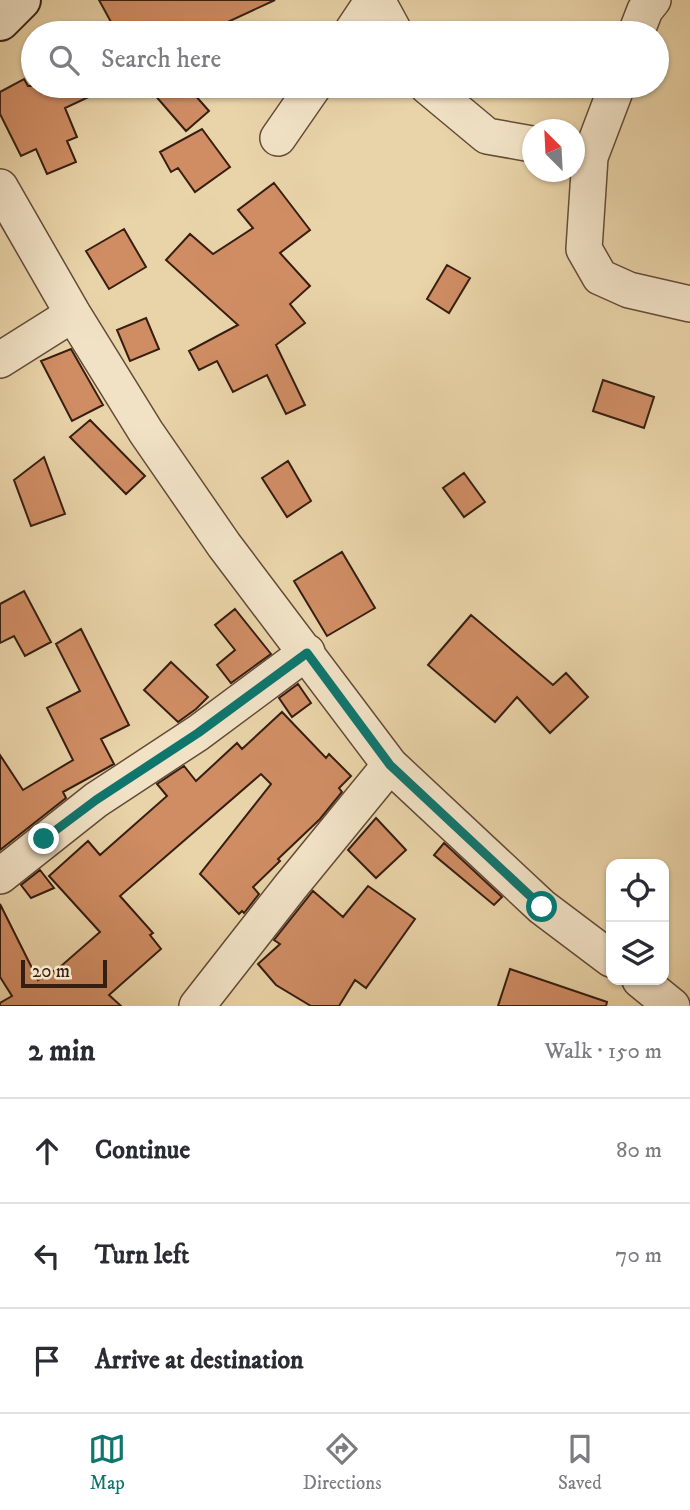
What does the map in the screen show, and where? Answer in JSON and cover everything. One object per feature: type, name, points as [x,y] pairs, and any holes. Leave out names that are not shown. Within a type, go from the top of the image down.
[{"type":"street","points":[[0,21],[21,0]]},
{"type":"street","points":[[360,21],[375,0],[388,21]]},
{"type":"street","points":[[641,21],[653,0]]},
{"type":"street","points":[[278,138],[306,98]]},
{"type":"street","points":[[441,98],[487,136],[522,142]]},
{"type":"street","points":[[585,149],[611,98]]},
{"type":"street","points":[[583,182],[584,249],[600,277],[629,290],[690,304]]},
{"type":"street","points":[[0,240],[6,197]]},
{"type":"street","points":[[6,197],[73,314],[146,432],[224,545],[390,765],[542,907],[606,955]]},
{"type":"street","points":[[0,360],[73,314]]},
{"type":"street","points":[[0,876],[96,800],[198,733],[307,653]]},
{"type":"street","points":[[197,1006],[390,765]]},
{"type":"street","points":[[646,985],[672,1006]]},
{"type":"building","points":[[99,0],[275,0],[230,21],[110,21]]},
{"type":"building","points":[[21,81],[21,98],[86,98],[65,108],[77,137],[67,141],[76,162],[47,174],[36,149],[21,156],[0,114],[0,92]]},
{"type":"building","points":[[157,98],[198,98],[209,111],[186,131]]},
{"type":"building","points":[[202,129],[230,167],[195,192],[178,168],[171,172],[160,152]]},
{"type":"building","points":[[274,183],[310,230],[280,253],[310,286],[290,304],[305,323],[276,345],[305,405],[286,414],[267,375],[233,392],[217,361],[199,370],[189,351],[238,325],[166,260],[190,234],[213,254],[253,228],[238,210]]},
{"type":"building","points":[[124,229],[146,267],[109,289],[86,251]]},
{"type":"building","points":[[447,265],[470,278],[449,313],[427,299]]},
{"type":"building","points":[[146,318],[159,349],[130,361],[117,330]]},
{"type":"building","points":[[71,349],[103,405],[72,421],[41,361]]},
{"type":"building","points":[[603,380],[654,397],[644,428],[593,411]]},
{"type":"building","points":[[90,420],[145,476],[126,494],[70,437]]},
{"type":"building","points":[[44,457],[65,514],[31,526],[14,480]]},
{"type":"building","points":[[288,461],[311,501],[287,517],[262,478]]},
{"type":"building","points":[[464,473],[485,502],[464,517],[443,488]]},
{"type":"building","points":[[342,552],[375,608],[327,636],[294,581]]},
{"type":"building","points":[[24,591],[51,642],[25,656],[14,636],[0,643],[0,604]]},
{"type":"building","points":[[235,609],[271,654],[231,683],[217,665],[235,650],[215,625]]},
{"type":"building","points":[[471,615],[553,685],[566,673],[588,697],[550,733],[517,697],[495,722],[428,665]]},
{"type":"building","points":[[81,629],[129,725],[101,739],[114,764],[63,792],[66,798],[0,850],[0,755],[23,790],[73,760],[47,708],[80,691],[56,644]]},
{"type":"building","points":[[171,662],[208,697],[178,722],[144,690]]},
{"type":"building","points":[[298,684],[311,703],[292,717],[279,698]]},
{"type":"building","points":[[282,712],[326,758],[329,754],[351,776],[339,788],[342,792],[320,819],[253,887],[259,894],[244,913],[242,911],[239,914],[200,874],[271,784],[261,774],[120,896],[153,933],[150,935],[161,949],[109,995],[121,1006],[0,1006],[0,1003],[12,996],[0,977],[0,904],[38,980],[60,967],[100,932],[49,876],[88,841],[100,855],[167,796],[157,784],[184,766],[196,781],[237,743],[242,749]]},
{"type":"building","points":[[376,818],[406,850],[376,878],[348,850]]},
{"type":"building","points":[[444,843],[502,897],[494,905],[434,855]]},
{"type":"building","points":[[40,870],[54,888],[31,898],[21,885]]},
{"type":"building","points":[[368,886],[415,919],[366,988],[355,980],[339,1006],[311,1006],[276,985],[258,964],[280,944],[274,940],[313,891],[343,917]]},
{"type":"building","points":[[510,969],[607,1002],[606,1006],[498,1006]]},
{"type":"route","points":[[44,839],[96,800],[198,733],[307,653],[390,765],[542,907]]}]
